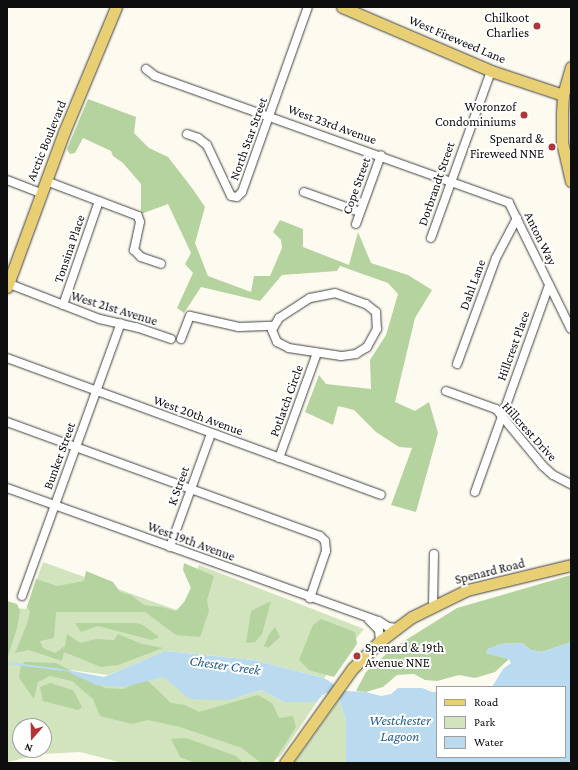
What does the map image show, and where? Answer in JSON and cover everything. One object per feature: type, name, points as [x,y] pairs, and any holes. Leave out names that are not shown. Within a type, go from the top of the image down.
[{"type":"main road","name":"Arctic Boulevard","points":[[7,284],[41,193],[116,7]]},
{"type":"main road","name":"West Fireweed Lane","points":[[342,7],[491,71],[563,95]]},
{"type":"main road","points":[[571,67],[563,95],[562,142],[571,181]]},
{"type":"main road","name":"Spenard Road","points":[[284,763],[352,668],[380,641],[398,628],[433,605],[467,590],[571,565]]},
{"type":"street","name":"North Star Street","points":[[187,134],[198,138],[207,145],[232,196],[237,197],[245,184],[308,7]]},
{"type":"street","name":"West 23rd Avenue","points":[[146,69],[155,76],[451,180],[510,203]]},
{"type":"street","name":"Dorbrandt Street","points":[[431,238],[491,71]]},
{"type":"street","name":"Cope Street","points":[[356,224],[381,156]]},
{"type":"street","points":[[7,180],[41,193]]},
{"type":"street","points":[[46,181],[140,218],[134,250],[141,257],[161,264]]},
{"type":"street","points":[[304,192],[360,212]]},
{"type":"street","name":"Tonsina Place","points":[[63,305],[100,201]]},
{"type":"street","name":"Anton Way","points":[[510,203],[571,329]]},
{"type":"street","name":"Dahl Lane","points":[[457,364],[496,258],[517,218]]},
{"type":"street","name":"West 21st Avenue","points":[[7,284],[100,319],[171,339]]},
{"type":"street","name":"Hillcrest Place","points":[[475,492],[549,285]]},
{"type":"street","points":[[324,293],[342,295],[374,309],[378,324],[367,347],[348,356],[317,353],[280,345],[274,338],[273,326],[279,318],[304,301],[324,293]]},
{"type":"street","points":[[181,339],[190,316],[240,327],[273,326]]},
{"type":"street","name":"Bunker Street","points":[[22,596],[121,324]]},
{"type":"street","name":"Potlatch Circle","points":[[279,458],[317,353]]},
{"type":"street","name":"West 20th Avenue","points":[[7,358],[96,392],[381,495]]},
{"type":"street","name":"Hillcrest Drive","points":[[446,391],[496,409],[543,466],[553,475],[571,484]]},
{"type":"street","points":[[7,422],[320,536],[325,541],[326,551],[310,598]]},
{"type":"street","name":"K Street","points":[[170,547],[211,434]]},
{"type":"street","name":"West 19th Avenue","points":[[7,488],[367,618],[388,627],[398,628]]},
{"type":"street","points":[[433,605],[434,554]]},
{"type":"street","points":[[367,618],[379,630],[380,641]]},
{"type":"green space","points":[[88,99],[136,117],[134,133],[149,148],[168,157],[205,207],[195,243],[208,276],[251,292],[254,276],[270,276],[282,248],[281,240],[273,232],[280,220],[303,229],[303,247],[349,265],[358,232],[371,263],[408,275],[432,290],[415,318],[395,402],[415,411],[429,402],[438,433],[416,512],[391,505],[412,448],[399,447],[376,432],[354,410],[338,406],[333,425],[305,412],[319,375],[326,384],[371,389],[370,360],[386,335],[398,294],[388,283],[340,266],[337,271],[282,275],[260,301],[201,287],[184,313],[177,308],[193,273],[185,264],[191,253],[168,204],[141,214],[141,184],[123,163],[113,156],[111,151],[83,138],[75,153],[70,154],[67,149]]},
{"type":"green space","points":[[43,562],[182,612],[199,565],[364,629],[324,678],[254,660],[167,651],[108,675],[63,669],[96,685],[171,675],[239,697],[261,690],[284,702],[317,702],[281,755],[272,763],[123,763],[80,752],[52,754],[52,718],[12,718],[12,758],[25,758],[7,762],[7,607],[26,609]]},
{"type":"green space","points":[[184,563],[214,576],[207,600],[209,611],[200,637],[176,635],[145,612],[56,612],[54,638],[40,641],[43,648],[55,653],[65,646],[67,634],[80,643],[96,639],[114,640],[118,634],[142,644],[163,648],[118,665],[101,667],[64,652],[62,661],[29,650],[15,653],[28,621],[30,611],[27,607],[36,579],[57,586],[84,581],[86,571],[113,582],[120,592],[131,595],[144,605],[162,607],[176,611],[184,602],[191,588],[183,570]]},
{"type":"green space","points":[[571,575],[571,642],[542,652],[531,650],[522,643],[501,644],[488,649],[486,653],[509,659],[495,672],[475,678],[459,675],[437,681],[425,680],[414,674],[397,675],[383,687],[366,692],[356,691],[366,672],[393,648],[457,608]]},
{"type":"green space","points":[[7,601],[17,604],[20,611],[17,628],[8,656]]},
{"type":"green space","points":[[271,601],[262,634],[255,642],[246,643],[251,611]]},
{"type":"green space","points":[[321,619],[355,632],[357,644],[334,677],[309,670],[299,660],[313,625]]},
{"type":"green space","points":[[75,623],[136,623],[143,625],[159,637],[152,640],[98,626],[81,632]]},
{"type":"green space","points":[[275,627],[280,637],[268,648],[264,646],[268,636]]},
{"type":"green space","points":[[25,662],[56,663],[105,688],[123,689],[146,679],[171,703],[185,705],[199,712],[258,695],[272,703],[279,718],[293,716],[296,727],[273,763],[261,763],[242,748],[180,727],[148,720],[132,724],[100,716],[93,699],[72,681],[50,676],[38,682],[34,699],[19,678],[21,665]]},
{"type":"green space","points":[[50,683],[73,690],[82,707],[78,710],[43,701],[40,687]]},
{"type":"green space","points":[[339,700],[346,720],[346,763],[294,763]]},
{"type":"green space","points":[[186,738],[236,756],[243,763],[195,763],[180,757],[171,739]]},
{"type":"water","name":"Westchester Lagoon","points":[[571,642],[571,763],[346,763],[346,720],[339,699],[327,693],[322,695],[317,702],[284,702],[261,690],[229,700],[190,699],[163,677],[124,687],[96,685],[62,669],[104,677],[166,651],[254,660],[324,678],[345,691],[366,692],[381,696],[391,694],[398,688],[422,688],[436,692],[436,758],[566,758],[566,686],[493,686],[503,669],[511,663],[509,659],[486,653],[488,649],[501,644],[522,643],[531,650],[542,652]]},
{"type":"waterway","name":"Chester Creek","points":[[7,663],[63,670]]},
{"type":"place","name":"Chilkoot Charlies","points":[[537,26]]},
{"type":"place","name":"Woronzof Condominiums","points":[[524,115]]},
{"type":"place","name":"Spenard & Fireweed NNE","points":[[552,147]]},
{"type":"place","name":"Spenard & 19th Avenue NNE","points":[[357,656]]}]
